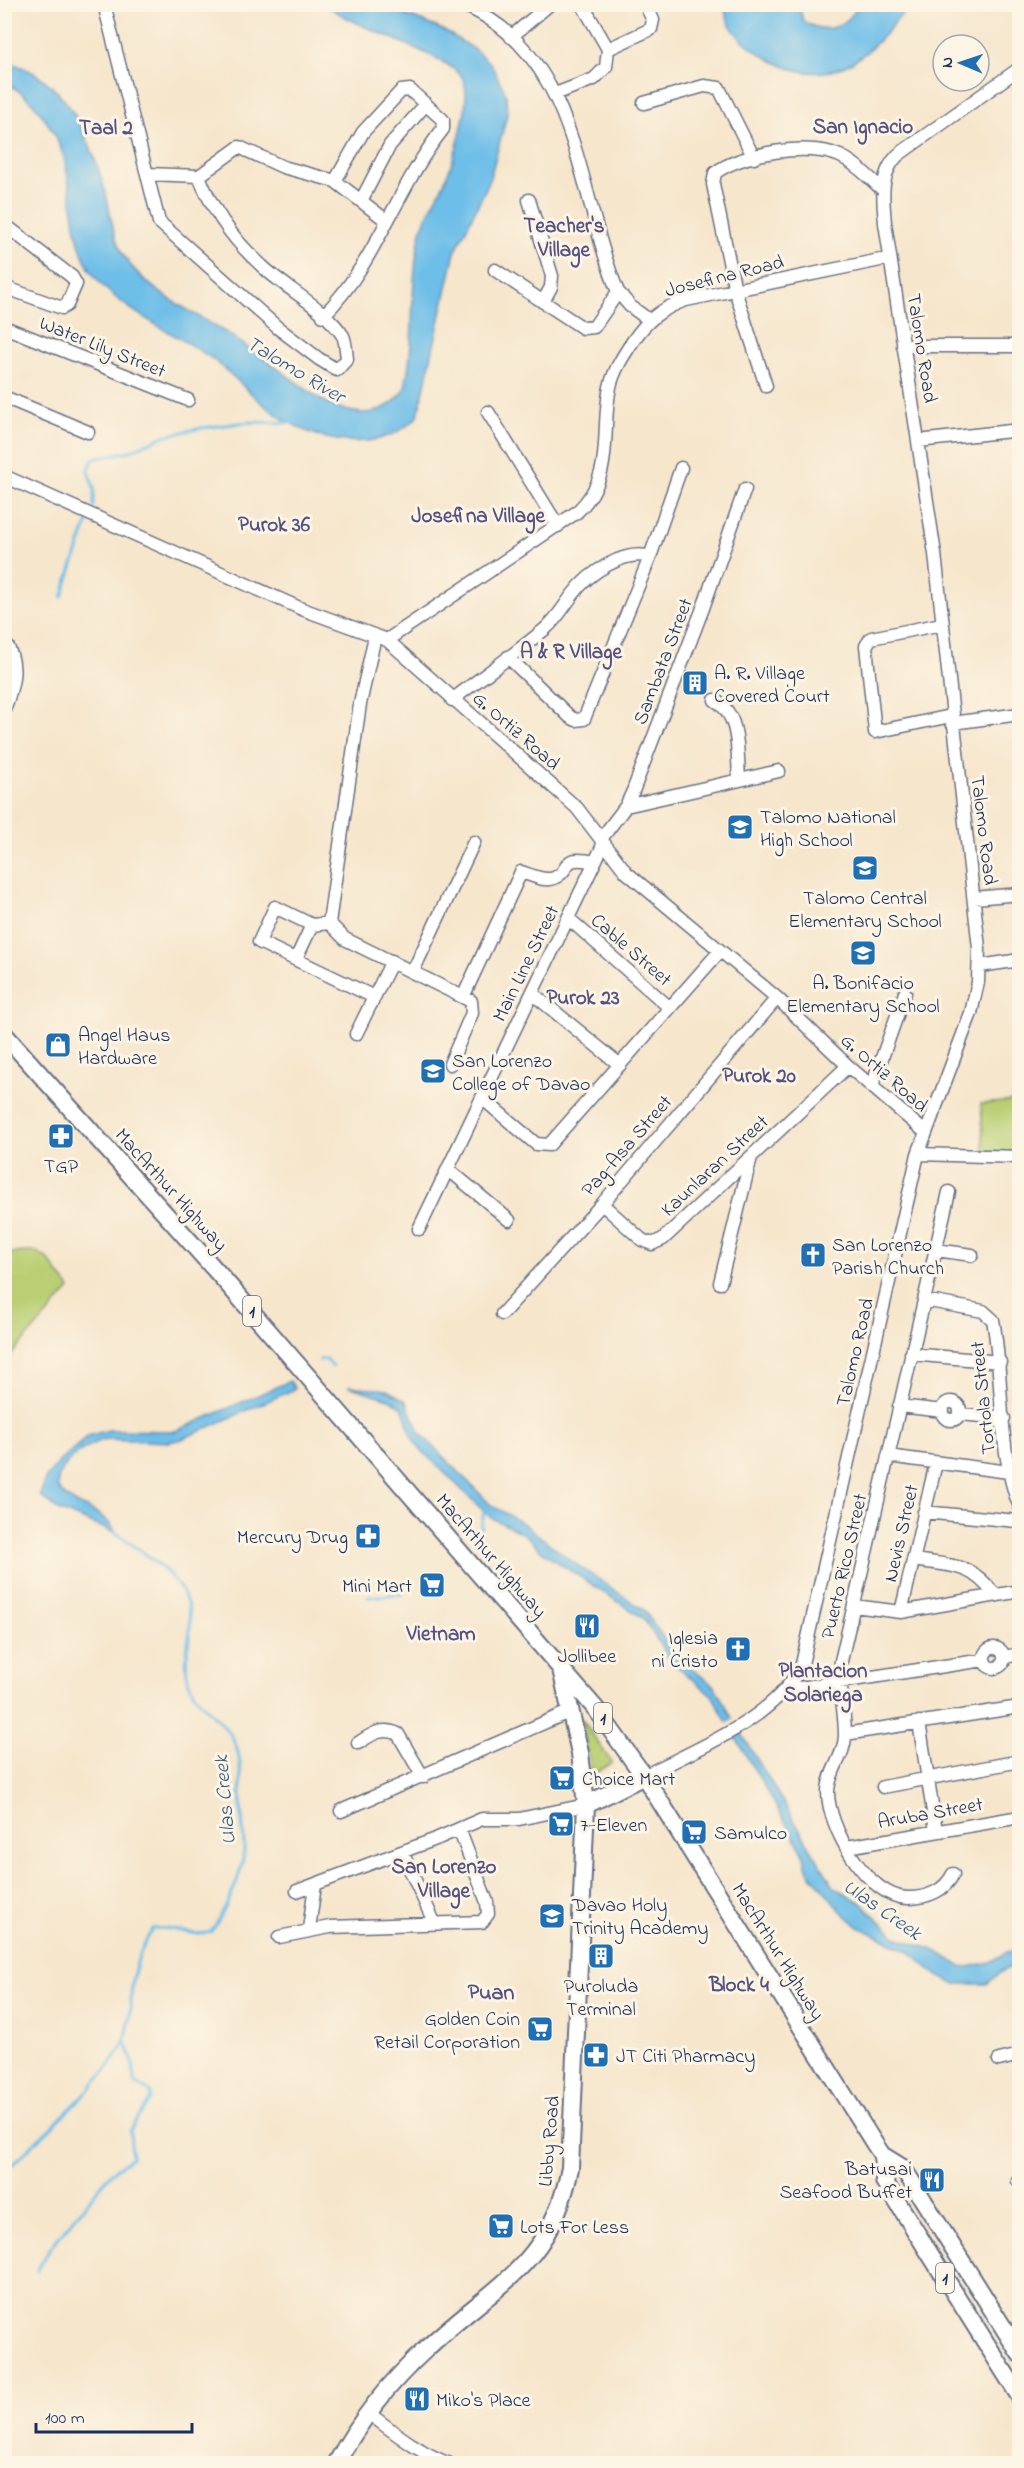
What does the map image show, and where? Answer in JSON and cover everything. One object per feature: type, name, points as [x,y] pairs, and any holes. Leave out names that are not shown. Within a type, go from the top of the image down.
[{"type":"highway","name":"MacArthur Highway","points":[[5,1034],[147,1191],[559,1663],[596,1709],[644,1776],[882,2155],[903,2169],[1020,2354]]},
{"type":"highway","name":"Libby Road","points":[[336,2463],[367,2412],[390,2383],[426,2349],[519,2270],[552,2226],[565,2197],[570,2168],[586,1805],[571,1711],[559,1663]]},
{"type":"highway","points":[[586,1805],[644,1776]]},
{"type":"highway","name":"MacArthur Highway","points":[[882,2155],[884,2181],[1020,2397]]},
{"type":"street","points":[[104,4],[148,174],[155,214],[165,228],[214,268],[278,328],[337,370],[347,359],[344,337],[323,316],[273,276],[237,241],[215,212],[199,176]]},
{"type":"street","points":[[511,37],[550,4]]},
{"type":"street","points":[[555,94],[600,75],[606,66],[608,49],[582,4]]},
{"type":"street","points":[[608,49],[651,29],[653,20],[645,4]]},
{"type":"street","points":[[465,5],[511,37],[536,65],[555,94],[572,138],[618,292],[630,306],[650,320]]},
{"type":"street","name":"Talomo Road","points":[[644,1776],[766,1708],[787,1690],[798,1674],[808,1647],[918,1154],[971,1013],[980,966],[974,898],[942,624],[918,441],[890,258],[883,190],[890,164],[898,155],[1020,68]]},
{"type":"street","points":[[644,103],[704,86],[719,88],[754,158]]},
{"type":"street","points":[[323,316],[353,283],[418,163],[443,129],[443,120],[410,90],[401,91],[363,132],[335,181]]},
{"type":"street","points":[[361,201],[390,145],[426,104]]},
{"type":"street","points":[[148,174],[199,176],[239,147],[283,167],[335,181],[387,221]]},
{"type":"street","points":[[766,386],[735,290],[713,178],[720,170],[789,149],[830,153],[847,161],[883,190]]},
{"type":"street","points":[[529,200],[552,270],[551,287],[543,302]]},
{"type":"street","points":[[4,224],[72,277],[75,284],[67,305],[62,308],[4,286]]},
{"type":"street","name":"Josefina Road","points":[[381,638],[558,526],[577,512],[596,490],[604,460],[608,398],[613,376],[624,354],[650,320],[672,304],[890,258]]},
{"type":"street","points":[[495,270],[578,326],[588,328],[598,322],[618,292]]},
{"type":"street","name":"Water Lily Street","points":[[4,327],[188,400]]},
{"type":"street","points":[[903,346],[1020,346]]},
{"type":"street","points":[[4,397],[88,432]]},
{"type":"street","points":[[488,412],[558,526]]},
{"type":"street","points":[[918,441],[1020,430]]},
{"type":"street","points":[[508,657],[570,717],[576,720],[584,718],[650,558],[681,468]]},
{"type":"street","name":"G. Ortiz Road","points":[[4,476],[302,609],[381,638],[577,808],[626,872],[777,998],[848,1066],[925,1132]]},
{"type":"street","name":"Sambata Street","points":[[602,841],[627,806],[703,608],[745,489]]},
{"type":"street","points":[[452,700],[547,628],[574,592],[596,574],[625,557],[635,555],[650,558]]},
{"type":"street","points":[[942,624],[871,638],[866,646],[875,732],[952,720],[1020,714]]},
{"type":"street","points":[[328,923],[360,704],[381,638]]},
{"type":"street","points":[[4,641],[12,653],[15,673],[4,710]]},
{"type":"street","points":[[715,700],[724,706],[732,717],[739,780]]},
{"type":"street","points":[[627,806],[779,771]]},
{"type":"street","name":"Main Line Street","points":[[419,1229],[595,862],[602,841]]},
{"type":"street","points":[[413,971],[474,842]]},
{"type":"street","points":[[464,995],[521,872],[550,879],[561,873],[570,861],[576,859],[595,862]]},
{"type":"street","points":[[974,898],[1020,894]]},
{"type":"street","points":[[328,923],[312,925],[275,907],[259,942],[374,997]]},
{"type":"street","name":"Cable Street","points":[[568,918],[670,1008]]},
{"type":"street","points":[[328,923],[338,934],[464,995],[471,1001],[473,1009],[450,1064]]},
{"type":"street","points":[[296,959],[312,925]]},
{"type":"street","points":[[482,1098],[536,1144],[544,1146],[552,1142],[720,951]]},
{"type":"street","points":[[980,966],[1020,960]]},
{"type":"street","points":[[356,1034],[392,961]]},
{"type":"street","points":[[532,993],[620,1065]]},
{"type":"street","points":[[872,1086],[905,993]]},
{"type":"street","name":"Pag-Asa Street","points":[[502,1314],[602,1204],[777,998]]},
{"type":"street","name":"Kaunlaran Street","points":[[602,1204],[647,1244],[657,1242],[752,1157],[848,1066]]},
{"type":"street","points":[[918,1154],[1020,1157]]},
{"type":"street","points":[[720,1283],[752,1157]]},
{"type":"street","points":[[448,1169],[509,1221]]},
{"type":"street","name":"Puerto Rico Street","points":[[949,1192],[838,1684],[845,1734],[843,1749],[831,1773],[828,1790],[829,1804],[847,1847],[862,1872],[876,1884],[899,1897],[909,1898],[937,1892],[948,1884],[953,1874]]},
{"type":"street","points":[[936,1250],[972,1255]]},
{"type":"street","name":"Tortola Street","points":[[924,1300],[989,1314],[993,1320],[1000,1362],[1009,1472],[1020,1507]]},
{"type":"street","points":[[911,1354],[1000,1362]]},
{"type":"street","points":[[899,1406],[943,1411],[949,1420],[954,1420],[960,1414],[1004,1418]]},
{"type":"street","points":[[888,1456],[1009,1472]]},
{"type":"street","name":"Nevis Street","points":[[901,1612],[936,1463]]},
{"type":"street","points":[[924,1512],[1019,1522]]},
{"type":"street","points":[[913,1560],[973,1571],[981,1577],[995,1595]]},
{"type":"street","points":[[854,1605],[881,1611],[901,1612],[1020,1591]]},
{"type":"street","points":[[787,1690],[984,1660],[990,1667],[997,1667],[1004,1657],[1020,1653]]},
{"type":"street","points":[[845,1734],[1020,1707]]},
{"type":"street","points":[[341,1811],[571,1711]]},
{"type":"street","points":[[919,1722],[936,1831]]},
{"type":"street","points":[[358,1743],[376,1732],[391,1731],[398,1734],[423,1776]]},
{"type":"street","points":[[883,1787],[1020,1761]]},
{"type":"street","points":[[297,1891],[482,1819],[519,1819],[586,1805]]},
{"type":"street","name":"Aruba Street","points":[[847,1847],[1020,1816]]},
{"type":"street","points":[[279,1937],[309,1929],[434,1922],[476,1923],[486,1919],[487,1902],[459,1829]]},
{"type":"street","points":[[402,1852],[434,1922]]},
{"type":"street","points":[[309,1929],[315,1885]]},
{"type":"street","points":[[999,2060],[1020,2055]]},
{"type":"street","points":[[367,2412],[405,2441],[434,2458],[450,2463]]},
{"type":"green space","points":[[1015,1101],[1019,1152],[984,1153],[981,1104]]},
{"type":"green space","points":[[37,1252],[48,1259],[70,1289],[5,1362],[5,1253]]},
{"type":"green space","points":[[582,1719],[612,1763],[592,1775]]},
{"type":"water","points":[[326,5],[381,5],[443,30],[474,49],[491,64],[506,94],[507,115],[489,182],[455,252],[418,416],[402,429],[385,437],[366,441],[327,438],[289,423],[265,406],[211,358],[111,294],[88,266],[82,253],[66,169],[61,149],[52,129],[30,100],[21,92],[5,84],[5,62],[26,69],[44,80],[72,111],[83,130],[99,170],[120,249],[146,281],[174,302],[233,337],[318,398],[353,412],[374,412],[385,408],[404,391],[408,372],[415,272],[421,232],[444,183],[457,146],[466,99],[465,86],[462,77],[453,68],[438,59],[358,23]]},
{"type":"water","points":[[724,5],[799,5],[803,21],[819,28],[827,28],[847,20],[858,5],[909,5],[878,42],[861,56],[844,66],[826,72],[806,72],[785,66],[747,44],[732,28]]},
{"type":"water","points":[[290,1381],[295,1389],[182,1439],[169,1442],[108,1439],[74,1456],[61,1471],[58,1488],[72,1501],[103,1517],[116,1533],[58,1510],[40,1496],[45,1479],[59,1462],[88,1436],[109,1430],[176,1431]]},
{"type":"water","points":[[348,1386],[387,1390],[405,1400],[420,1433],[491,1505],[524,1524],[573,1562],[644,1610],[675,1655],[715,1687],[733,1719],[727,1722],[712,1695],[672,1663],[643,1618],[545,1554],[524,1534],[491,1518],[420,1449],[412,1438],[403,1409],[392,1400]]},
{"type":"water","points":[[740,1731],[834,1887],[860,1902],[898,1938],[936,1951],[963,1968],[991,1962],[1007,1952],[1019,1950],[1019,1964],[1002,1971],[987,1984],[954,1984],[935,1974],[909,1951],[859,1927],[841,1911],[808,1871],[802,1850],[734,1735]]},
{"type":"waterway","points":[[94,506],[94,488],[88,471],[93,459],[130,451],[164,436],[202,428],[248,422],[295,423]]},
{"type":"waterway","points":[[62,597],[88,521]]},
{"type":"waterway","name":"Ulas Creek","points":[[320,1360],[326,1359],[333,1367]]},
{"type":"waterway","points":[[479,1540],[485,1506]]},
{"type":"waterway","name":"Ulas Creek","points":[[4,2173],[89,2090],[117,2054],[128,2029],[137,1962],[153,1929],[160,1928],[196,1934],[211,1932],[232,1894],[240,1873],[244,1852],[238,1754],[228,1731],[203,1705],[189,1682],[186,1662],[190,1627],[189,1610],[184,1596],[166,1571],[115,1532]]},
{"type":"waterway","points":[[368,1597],[403,1594]]},
{"type":"waterway","points":[[37,2271],[50,2248],[112,2172],[132,2157],[130,2131],[151,2098],[151,2092],[135,2083],[133,2062],[125,2040]]},
{"type":"place","name":"A. R. Village Covered Court","points":[[695,683]]},
{"type":"place","name":"Talomo National High School","points":[[740,827]]},
{"type":"place","name":"Talomo Central Elementary School","points":[[865,868]]},
{"type":"place","name":"A. Bonifacio Elementary School","points":[[863,953]]},
{"type":"place","name":"Angel Haus Hardware","points":[[58,1045]]},
{"type":"place","name":"San Lorenzo College of Davao","points":[[433,1071]]},
{"type":"place","name":"TGP","points":[[61,1136]]},
{"type":"place","name":"San Lorenzo Parish Church","points":[[813,1255]]},
{"type":"place","name":"Mercury Drug","points":[[368,1536]]},
{"type":"place","name":"Mini Mart","points":[[432,1585]]},
{"type":"place","name":"Jollibee","points":[[587,1626]]},
{"type":"place","name":"Iglesia ni Cristo","points":[[738,1649]]},
{"type":"place","name":"Choice Mart","points":[[562,1778]]},
{"type":"place","name":"7-Eleven","points":[[561,1824]]},
{"type":"place","name":"Samulco","points":[[694,1832]]},
{"type":"place","name":"Davao Holy Trinity Academy","points":[[552,1916]]},
{"type":"place","name":"Puroluda Terminal","points":[[601,1956]]},
{"type":"place","name":"Golden Coin Retail Corporation","points":[[540,2029]]},
{"type":"place","name":"JT Citi Pharmacy","points":[[596,2055]]},
{"type":"place","name":"Batusai Seafood Buffet","points":[[932,2180]]},
{"type":"place","name":"Lots For Less","points":[[501,2226]]},
{"type":"place","name":"Miko's Place","points":[[417,2399]]},
{"type":"district","name":"San Ignacio","points":[[863,126]]},
{"type":"district","name":"Taal 2","points":[[106,127]]},
{"type":"district","name":"Teacher's Village","points":[[564,237]]},
{"type":"district","name":"Josefina Village","points":[[478,515]]},
{"type":"district","name":"Purok 36","points":[[274,524]]},
{"type":"district","name":"A & R Village","points":[[571,651]]},
{"type":"district","name":"Purok 23","points":[[583,997]]},
{"type":"district","name":"Purok 20","points":[[759,1075]]},
{"type":"district","name":"Vietnam","points":[[441,1633]]},
{"type":"district","name":"Plantacion Solariega","points":[[823,1682]]},
{"type":"district","name":"San Lorenzo Village","points":[[444,1878]]},
{"type":"district","name":"Block 4","points":[[739,1984]]},
{"type":"district","name":"Puan","points":[[491,1991]]},
{"type":"water label","name":"Talomo River","points":[[296,369]]}]
